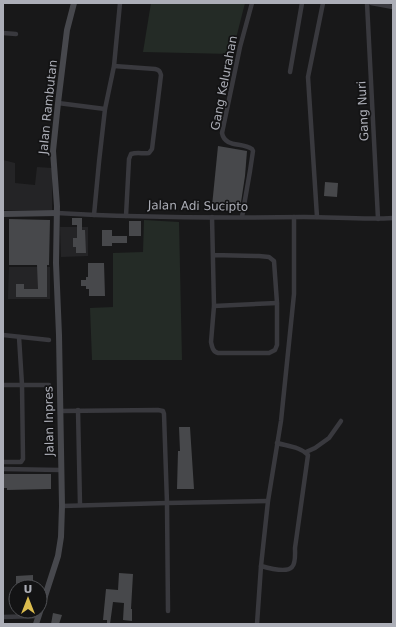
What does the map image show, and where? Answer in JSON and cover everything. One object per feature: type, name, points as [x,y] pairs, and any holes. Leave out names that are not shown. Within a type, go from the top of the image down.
[{"type":"main road","name":"Jalan Rambutan","points":[[57,213],[53,151],[67,30],[74,3]]},
{"type":"main road","name":"Jalan Adi Sucipto","points":[[3,214],[57,213]]},
{"type":"main road","name":"Jalan Inpres","points":[[48,585],[60,547],[62,506],[59,335],[56,263],[57,213]]},
{"type":"street","points":[[94,215],[105,109],[114,66],[120,3]]},
{"type":"street","name":"Gang Kelurahan","points":[[242,217],[253,151],[248,147],[228,143],[222,133],[240,47],[252,3]]},
{"type":"street","points":[[290,72],[302,3]]},
{"type":"street","points":[[317,217],[308,77],[323,3]]},
{"type":"street","name":"Gang Nuri","points":[[367,3],[378,219]]},
{"type":"street","points":[[372,3],[393,7]]},
{"type":"street","points":[[3,33],[16,34]]},
{"type":"street","points":[[114,66],[155,69],[158,70],[161,75],[152,149],[147,154],[131,154],[129,159],[126,216]]},
{"type":"street","points":[[58,103],[105,109]]},
{"type":"street","name":"Jalan Adi Sucipto","points":[[57,213],[126,216],[393,218]]},
{"type":"street","points":[[212,217],[212,255],[214,306],[211,342],[212,348],[216,353],[269,353],[275,350],[277,345],[277,303],[274,261],[269,257],[259,256],[212,255]]},
{"type":"street","points":[[257,624],[268,501],[281,414],[294,294],[294,217]]},
{"type":"street","points":[[214,306],[277,303]]},
{"type":"street","points":[[3,335],[49,340]]},
{"type":"street","points":[[3,462],[21,462],[23,459],[22,385],[19,337]]},
{"type":"street","points":[[3,385],[49,385]]},
{"type":"street","points":[[78,410],[80,505]]},
{"type":"street","points":[[60,411],[163,411],[165,419],[168,611]]},
{"type":"street","points":[[276,443],[306,452],[315,448],[329,438],[341,420]]},
{"type":"street","points":[[261,566],[279,570],[290,569],[293,566],[308,455],[306,452]]},
{"type":"street","points":[[3,469],[62,470]]},
{"type":"street","points":[[62,506],[268,501]]},
{"type":"shaded area","points":[[151,3],[245,3],[232,54],[143,52]]},
{"type":"shaded area","points":[[3,160],[15,163],[15,183],[35,185],[37,167],[52,168],[52,210],[3,210]]},
{"type":"shaded area","points":[[144,220],[179,222],[182,360],[92,360],[90,308],[113,307],[113,253],[143,252]]},
{"type":"shaded area","points":[[60,227],[88,227],[88,256],[61,257]]},
{"type":"shaded area","points":[[9,267],[50,267],[50,299],[8,299]]},
{"type":"building","points":[[218,146],[247,151],[240,209],[212,206]]},
{"type":"building","points":[[325,182],[338,183],[337,197],[324,196]]},
{"type":"building","points":[[72,218],[82,218],[82,230],[85,230],[86,253],[76,253],[76,247],[73,247],[73,238],[77,238],[77,225],[72,225]]},
{"type":"building","points":[[9,219],[50,220],[49,265],[47,265],[47,297],[16,297],[16,284],[24,284],[24,289],[38,289],[37,265],[9,265]]},
{"type":"building","points":[[129,221],[141,221],[141,236],[129,236]]},
{"type":"building","points":[[102,230],[112,230],[112,236],[127,236],[127,243],[112,243],[112,246],[102,246]]},
{"type":"building","points":[[88,263],[104,263],[105,296],[89,296],[89,289],[86,289],[86,286],[81,286],[81,280],[86,280],[86,277],[88,277]]},
{"type":"building","points":[[179,427],[190,427],[194,489],[177,489],[178,451],[180,451]]},
{"type":"building","points":[[3,474],[51,474],[51,489],[7,490],[7,488],[3,488]]},
{"type":"building","points":[[119,573],[133,574],[131,609],[132,621],[123,620],[124,603],[113,602],[110,624],[107,624],[107,620],[103,620],[106,589],[118,590]]},
{"type":"building","points":[[33,575],[33,579],[16,579],[16,576]]},
{"type":"building","points":[[53,613],[62,615],[59,624],[51,624]]}]
